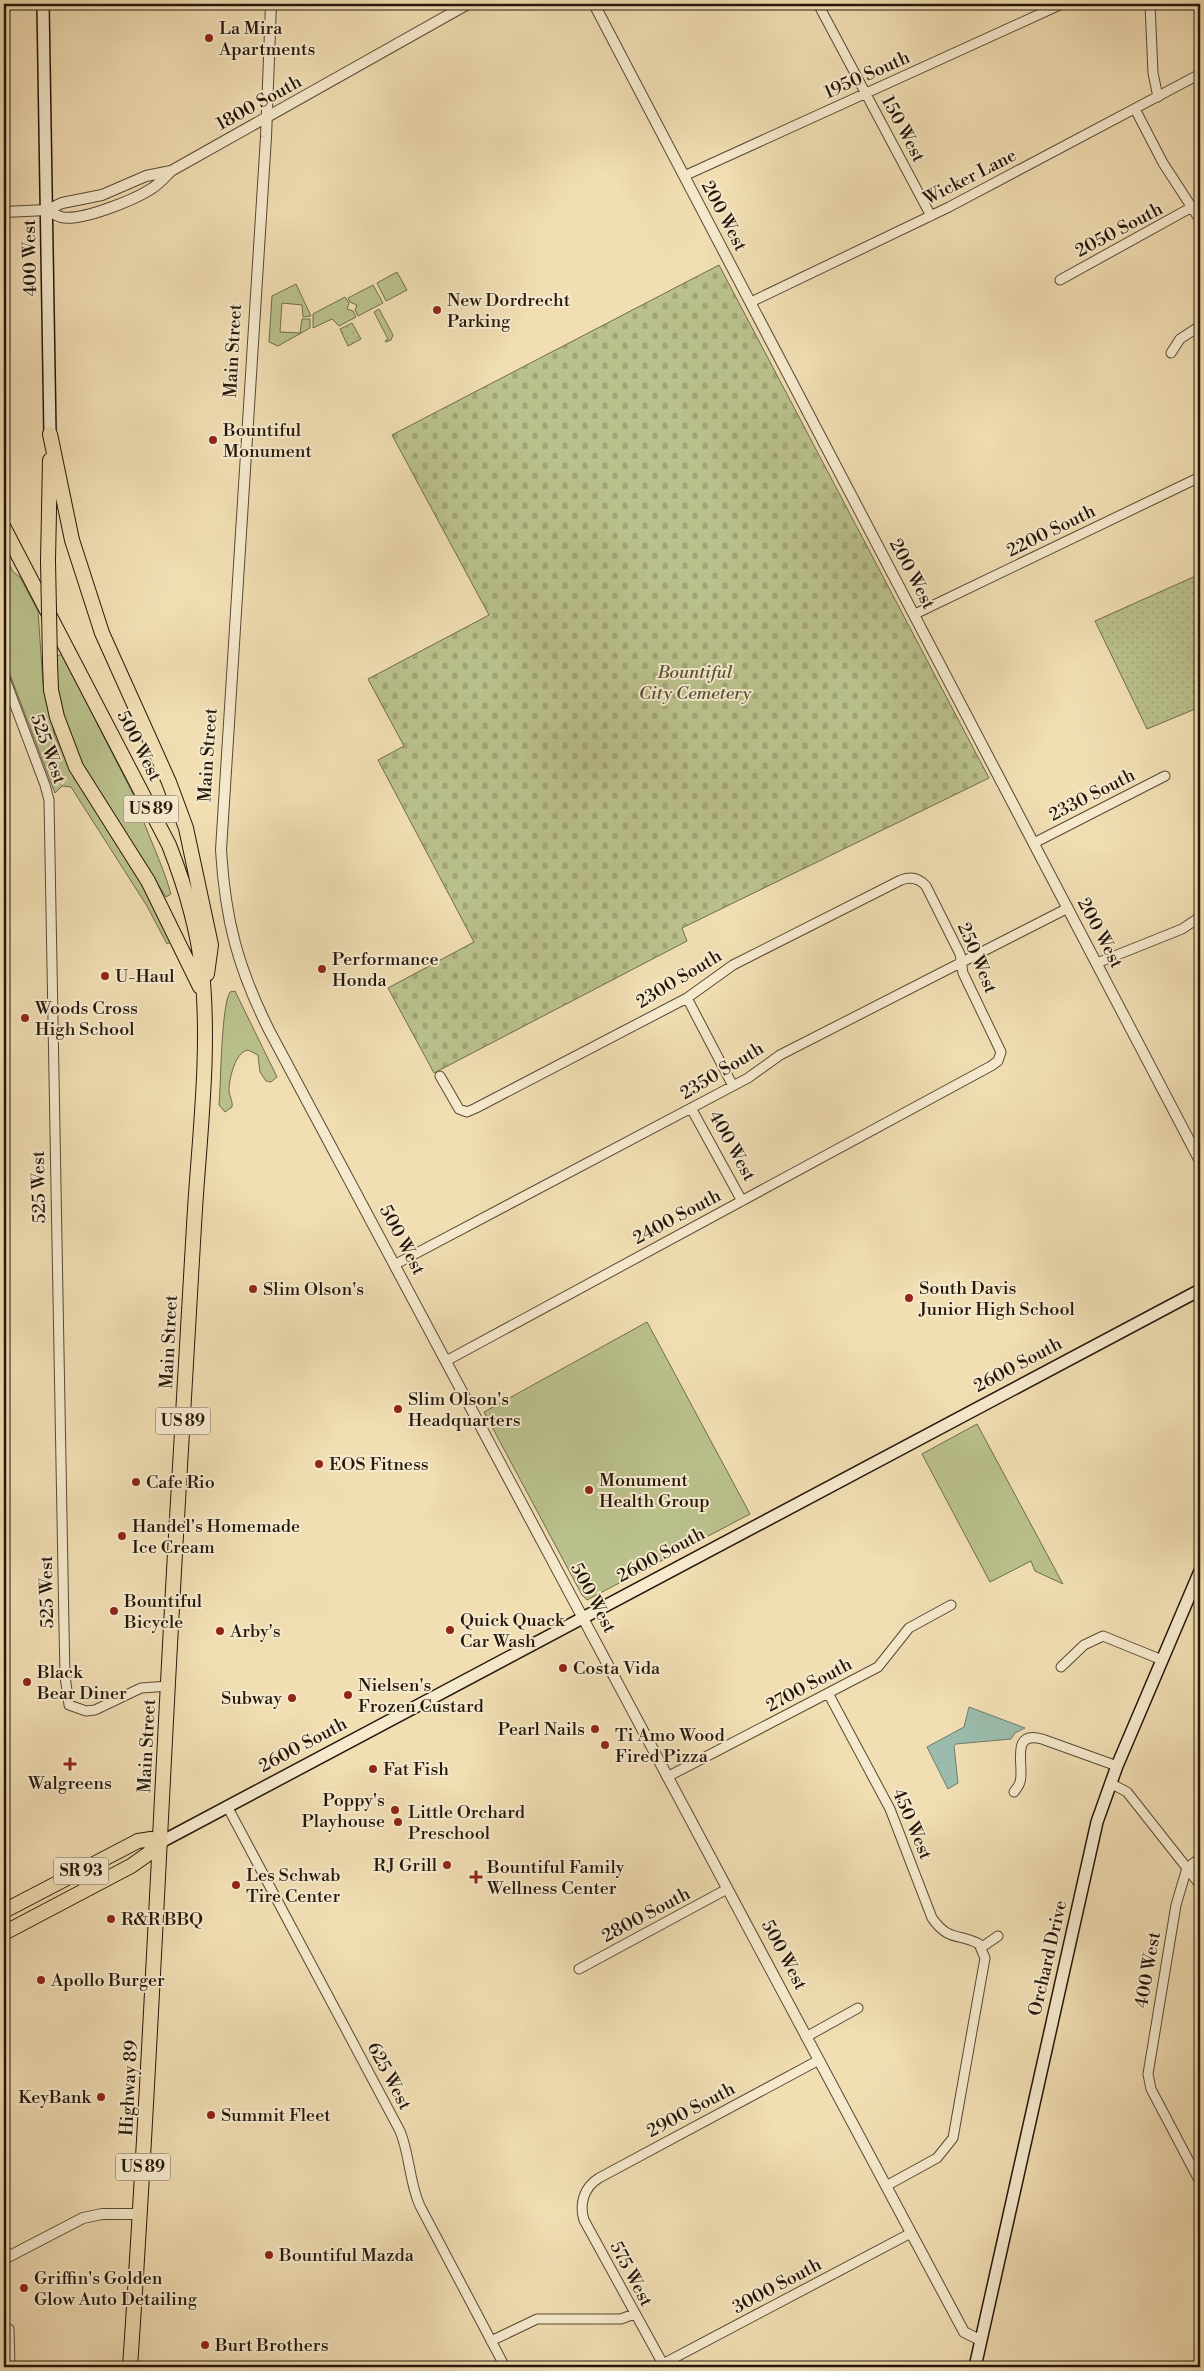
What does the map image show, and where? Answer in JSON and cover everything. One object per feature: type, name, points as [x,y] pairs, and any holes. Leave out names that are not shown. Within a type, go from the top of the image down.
[{"type":"main road","name":"400 West","points":[[43,4],[50,434]]},
{"type":"main road","points":[[50,434],[48,561],[50,662],[51,690],[57,717],[69,750],[81,774],[168,916],[204,994]]},
{"type":"main road","points":[[50,434],[72,540],[102,633],[168,782],[186,828],[211,945],[204,994]]},
{"type":"main road","name":"500 West","points":[[4,528],[169,846],[186,889],[202,969],[204,994]]},
{"type":"main road","name":"Main Street","points":[[161,1842],[203,1067],[204,994]]},
{"type":"main road","name":"2600 South","points":[[161,1842],[1200,1290]]},
{"type":"main road","name":"Orchard Drive","points":[[975,2367],[1097,1822],[1110,1783],[1200,1570]]},
{"type":"main road","name":"SR 93","points":[[4,1911],[138,1840],[151,1839],[161,1842]]},
{"type":"main road","name":"SR 93","points":[[4,1933],[131,1866],[161,1842]]},
{"type":"main road","name":"Highway 89","points":[[130,2367],[161,1842]]},
{"type":"street","name":"Main Street","points":[[221,850],[266,117],[271,4]]},
{"type":"street","name":"1800 South","points":[[47,210],[62,217],[102,210],[152,188],[171,171],[468,4]]},
{"type":"street","name":"200 West","points":[[594,4],[1200,1161]]},
{"type":"street","name":"150 West","points":[[818,4],[930,216]]},
{"type":"street","name":"1950 South","points":[[684,176],[1062,4]]},
{"type":"street","points":[[1150,4],[1153,74],[1158,97]]},
{"type":"street","name":"Wicker Lane","points":[[751,302],[930,216],[1200,74]]},
{"type":"street","points":[[1136,109],[1163,163],[1200,220]]},
{"type":"street","name":"1800 South","points":[[47,210],[62,203],[102,195],[146,176],[171,171]]},
{"type":"street","name":"2050 South","points":[[1060,280],[1192,207]]},
{"type":"street","points":[[4,212],[47,210]]},
{"type":"street","points":[[1171,353],[1180,339],[1200,326]]},
{"type":"street","name":"2200 South","points":[[915,614],[1200,477]]},
{"type":"street","name":"525 West","points":[[4,676],[46,785],[49,800],[64,1628],[69,1705],[86,1711],[95,1710],[141,1688],[170,1686]]},
{"type":"street","name":"2330 South","points":[[1034,842],[1165,776]]},
{"type":"street","name":"500 West","points":[[221,850],[225,901],[230,929],[249,988],[269,1030],[964,2332],[980,2340]]},
{"type":"street","name":"250 West","points":[[915,878],[926,886],[960,954],[963,973],[1000,1048],[1001,1056]]},
{"type":"street","name":"2300 South","points":[[440,1076],[456,1106],[462,1111],[476,1108],[687,998],[733,965],[901,880],[915,878]]},
{"type":"street","name":"2350 South","points":[[394,1265],[734,1086],[754,1075],[774,1058],[1068,908]]},
{"type":"street","points":[[1097,963],[1199,921]]},
{"type":"street","points":[[687,998],[734,1086]]},
{"type":"street","name":"2400 South","points":[[446,1361],[991,1066],[1001,1056]]},
{"type":"street","name":"400 West","points":[[691,1108],[742,1201]]},
{"type":"street","name":"2700 South","points":[[667,1777],[878,1666],[909,1628],[951,1605]]},
{"type":"street","points":[[1061,1667],[1084,1644],[1103,1636],[1162,1660]]},
{"type":"street","name":"450 West","points":[[828,1693],[890,1809],[932,1918],[941,1929],[952,1936],[974,1942],[982,1948]]},
{"type":"street","points":[[1014,1792],[1020,1782],[1020,1749],[1024,1742],[1030,1738],[1042,1739],[1117,1766]]},
{"type":"street","points":[[1110,1783],[1127,1792],[1200,1885]]},
{"type":"street","name":"625 West","points":[[227,1806],[400,2131],[417,2198],[506,2367]]},
{"type":"street","points":[[1187,1868],[1200,1858]]},
{"type":"street","name":"400 West","points":[[1187,1868],[1176,1905],[1148,2074],[1152,2089],[1200,2182]]},
{"type":"street","name":"2800 South","points":[[580,1969],[728,1889]]},
{"type":"street","points":[[886,2186],[937,2158],[953,2138],[985,1962],[982,1948],[998,1936]]},
{"type":"street","points":[[806,2037],[858,2008]]},
{"type":"street","name":"2900 South","points":[[584,2196],[590,2184],[598,2178],[819,2060]]},
{"type":"street","name":"575 West","points":[[584,2196],[582,2206],[584,2220],[660,2366]]},
{"type":"street","points":[[4,2259],[83,2218],[102,2214],[140,2214]]},
{"type":"street","name":"3000 South","points":[[660,2366],[911,2232]]},
{"type":"street","points":[[491,2341],[537,2319],[621,2319],[634,2314]]},
{"type":"street","points":[[9,2329],[10,2367]]},
{"type":"green space","name":"Bountiful City Cemetery","points":[[719,265],[989,778],[682,928],[687,941],[434,1073],[388,988],[474,942],[378,760],[404,746],[368,679],[489,615],[392,435]]},
{"type":"green space","points":[[397,272],[407,290],[386,301],[377,283]]},
{"type":"green space","points":[[296,284],[311,316],[303,317],[302,305],[282,303],[280,332],[300,333],[302,319],[310,319],[310,328],[278,346],[269,342],[272,296]]},
{"type":"green space","points":[[373,285],[383,303],[358,316],[355,310],[357,305],[350,302],[348,298]]},
{"type":"green space","points":[[345,297],[349,303],[347,309],[353,311],[356,317],[339,326],[332,319],[313,328],[313,314]]},
{"type":"green space","points":[[379,309],[393,335],[391,340],[386,342],[388,339],[374,312]]},
{"type":"green space","points":[[352,323],[361,339],[348,346],[340,329]]},
{"type":"green space","points":[[4,554],[13,572],[20,577],[38,611],[43,684],[55,737],[70,767],[148,892],[171,942],[167,944],[147,906],[71,787],[62,786],[55,793],[4,659]]},
{"type":"green space","points":[[1200,574],[1200,707],[1147,729],[1095,621]]},
{"type":"green space","points":[[62,654],[136,800],[171,894],[166,897],[79,760],[61,713],[55,657]]},
{"type":"green space","points":[[235,991],[277,1077],[271,1082],[266,1081],[260,1072],[258,1055],[248,1050],[243,1052],[236,1061],[230,1080],[229,1091],[232,1107],[225,1112],[219,1105],[223,1029],[227,1000],[230,992]]},
{"type":"green space","points":[[647,1322],[750,1514],[587,1600],[582,1595],[484,1412]]},
{"type":"green space","points":[[977,1424],[1063,1584],[1035,1571],[1031,1561],[990,1582],[922,1454]]},
{"type":"shaded area","points":[[969,1707],[1025,1728],[1015,1733],[1011,1739],[956,1744],[954,1746],[958,1783],[948,1789],[927,1747],[964,1727]]},
{"type":"place","name":"La Mira Apartments","points":[[209,38]]},
{"type":"place","name":"New Dordrecht Parking","points":[[437,310]]},
{"type":"place","name":"Bountiful Monument","points":[[213,440]]},
{"type":"place","name":"Performance Honda","points":[[322,969]]},
{"type":"place","name":"U-Haul","points":[[105,976]]},
{"type":"place","name":"Woods Cross High School","points":[[25,1018]]},
{"type":"place","name":"Slim Olson's","points":[[253,1289]]},
{"type":"place","name":"South Davis Junior High School","points":[[909,1298]]},
{"type":"place","name":"Slim Olson's Headquarters","points":[[398,1409]]},
{"type":"place","name":"EOS Fitness","points":[[319,1464]]},
{"type":"place","name":"Cafe Rio","points":[[136,1482]]},
{"type":"place","name":"Monument Health Group","points":[[589,1490]]},
{"type":"place","name":"Handel's Homemade Ice Cream","points":[[122,1536]]},
{"type":"place","name":"Bountiful Bicycle","points":[[114,1611]]},
{"type":"place","name":"Quick Quack Car Wash","points":[[450,1630]]},
{"type":"place","name":"Arby's","points":[[220,1631]]},
{"type":"place","name":"Costa Vida","points":[[563,1668]]},
{"type":"place","name":"Black Bear Diner","points":[[27,1682]]},
{"type":"place","name":"Nielsen's Frozen Custard","points":[[348,1695]]},
{"type":"place","name":"Subway","points":[[292,1698]]},
{"type":"place","name":"Pearl Nails","points":[[595,1729]]},
{"type":"place","name":"Ti Amo Wood Fired Pizza","points":[[605,1745]]},
{"type":"place","name":"Walgreens","points":[[70,1764]]},
{"type":"place","name":"Fat Fish","points":[[373,1769]]},
{"type":"place","name":"Poppy's Playhouse","points":[[395,1810]]},
{"type":"place","name":"Little Orchard Preschool","points":[[398,1822]]},
{"type":"place","name":"RJ Grill","points":[[447,1865]]},
{"type":"place","name":"Bountiful Family Wellness Center","points":[[476,1877]]},
{"type":"place","name":"Les Schwab Tire Center","points":[[236,1885]]},
{"type":"place","name":"R&R BBQ","points":[[111,1919]]},
{"type":"place","name":"Apollo Burger","points":[[41,1980]]},
{"type":"place","name":"KeyBank","points":[[101,2097]]},
{"type":"place","name":"Summit Fleet","points":[[211,2115]]},
{"type":"place","name":"Bountiful Mazda","points":[[269,2255]]},
{"type":"place","name":"Griffin's Golden Glow Auto Detailing","points":[[24,2288]]},
{"type":"place","name":"Burt Brothers","points":[[205,2345]]}]
